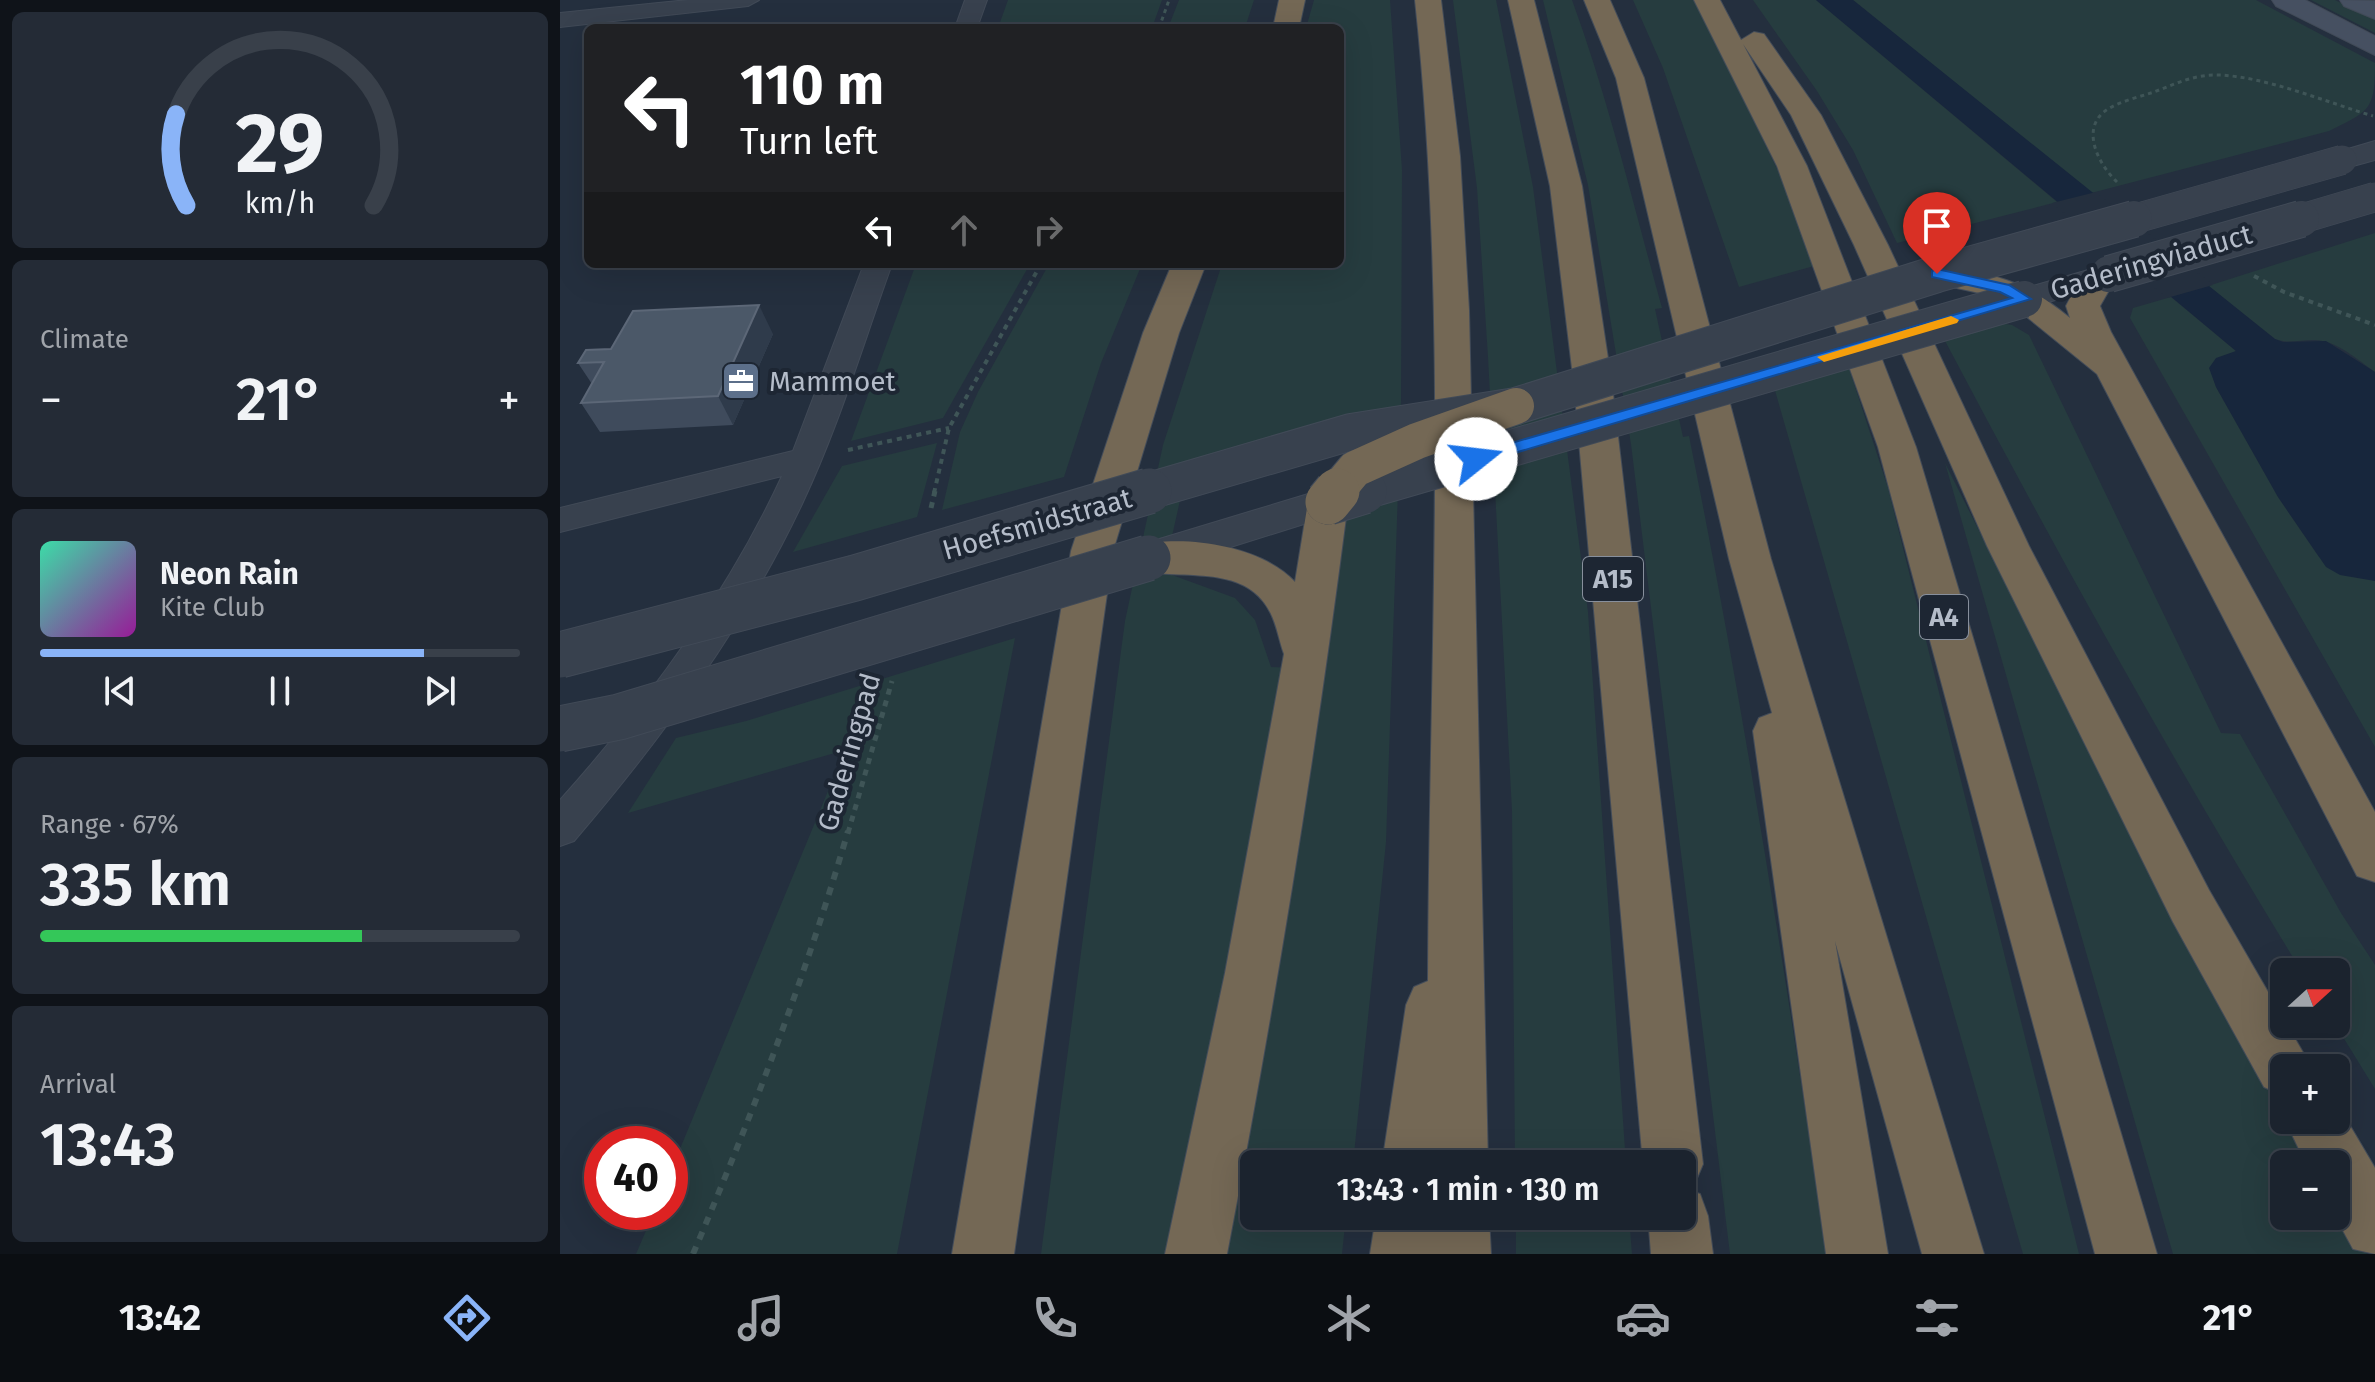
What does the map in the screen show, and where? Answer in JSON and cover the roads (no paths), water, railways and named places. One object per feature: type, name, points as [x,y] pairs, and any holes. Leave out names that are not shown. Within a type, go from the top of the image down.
[{"type":"highway","points":[[1287,24],[1292,0]]},
{"type":"highway","points":[[1428,0],[1444,111],[1455,298],[1453,855],[1458,1150]]},
{"type":"highway","name":"A15","points":[[1521,0],[1566,186],[1593,385],[1672,1150]]},
{"type":"highway","points":[[1597,0],[1630,78],[1750,559],[1953,1254]]},
{"type":"highway","name":"A4","points":[[1707,0],[1792,166],[1897,447],[2126,1254]]},
{"type":"highway","points":[[1727,0],[1806,115],[1871,245],[2008,546],[2191,906],[2276,1054]]},
{"type":"highway","points":[[983,1254],[1092,551],[1161,333],[1187,268]]},
{"type":"highway","points":[[1937,274],[2004,288],[2024,299],[2115,373]]},
{"type":"highway","points":[[2109,274],[2094,286],[2083,306],[2115,373],[2375,860]]},
{"type":"highway","points":[[1196,1254],[1231,1093],[1307,658],[1328,502],[1355,469],[1417,441],[1516,406]]},
{"type":"highway","points":[[1148,558],[1195,557],[1252,574],[1275,588],[1289,604],[1307,658]]},
{"type":"highway","points":[[1750,559],[1857,1254]]},
{"type":"highway","points":[[1414,1150],[1453,855]]},
{"type":"highway","points":[[2322,1134],[2375,1227]]},
{"type":"highway","points":[[1401,1254],[1404,1230]]},
{"type":"highway","points":[[1459,1230],[1460,1254]]},
{"type":"highway","points":[[1679,1230],[1682,1254]]},
{"type":"main road","points":[[2285,0],[2375,47]]},
{"type":"main road","points":[[2353,0],[2375,11]]},
{"type":"street","points":[[560,20],[748,0]]},
{"type":"street","points":[[967,24],[976,0]]},
{"type":"street","name":"Gaderingviaduct","points":[[1516,406],[1937,274],[2375,150]]},
{"type":"street","name":"Gaderingviaduct","points":[[1328,502],[2375,197]]},
{"type":"street","points":[[560,829],[697,655],[765,540],[806,459],[877,268]]},
{"type":"street","name":"Hoefsmidstraat","points":[[560,655],[855,578],[1351,432],[1516,406]]},
{"type":"street","points":[[560,520],[806,459]]},
{"type":"street","points":[[560,729],[619,717],[1328,502]]},
{"type":"water","points":[[1816,0],[1853,0],[2275,339],[2283,342],[2326,341],[2375,372],[2375,581],[2340,575],[2326,567],[2278,497],[2216,387],[2209,368],[2216,358],[2236,351]]},
{"type":"place","name":"Mammoet","points":[[741,381]]}]
